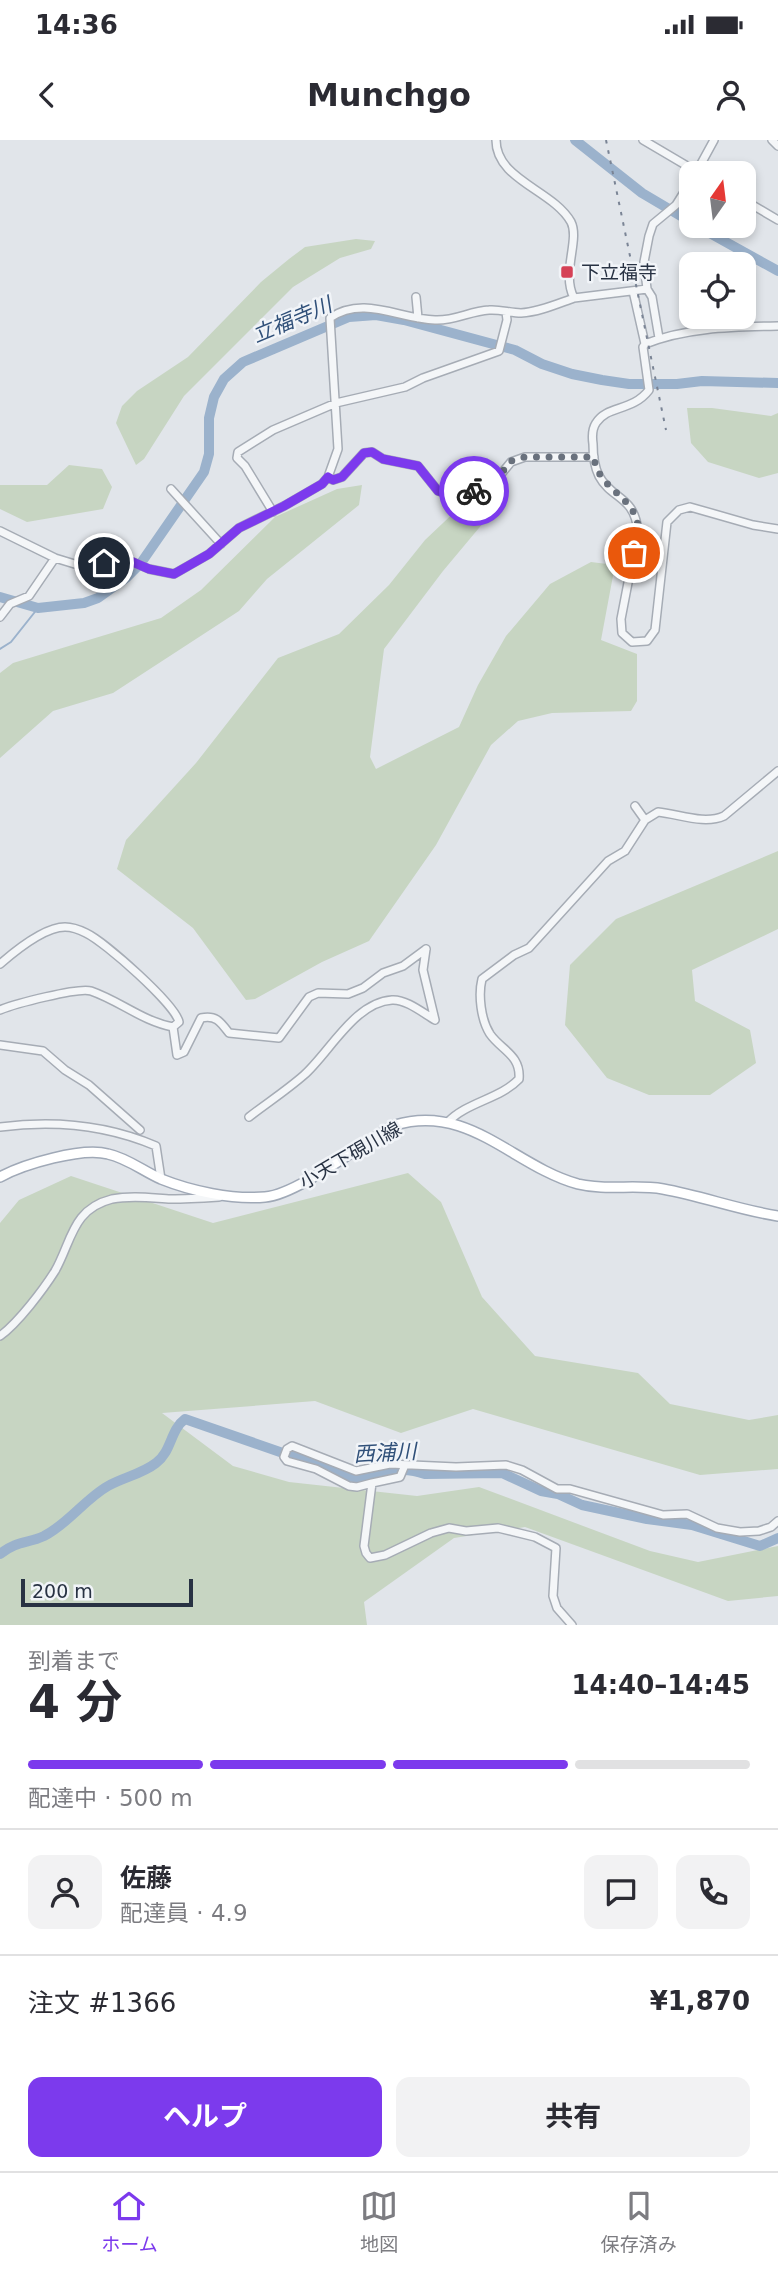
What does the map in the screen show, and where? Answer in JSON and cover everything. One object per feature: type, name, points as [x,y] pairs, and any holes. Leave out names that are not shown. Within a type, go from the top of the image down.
[{"type":"main road","name":"小天下硯川線","points":[[0,1177],[67,1155],[88,1151],[109,1154],[161,1179],[186,1187],[245,1197],[267,1197],[282,1194],[303,1183],[395,1125],[412,1120],[431,1119],[484,1135],[563,1180],[598,1187],[643,1186],[664,1189],[750,1212],[778,1216]]},
{"type":"street","points":[[496,140],[496,149],[507,169],[528,183],[570,221],[572,235],[568,278],[573,298]]},
{"type":"street","points":[[643,140],[679,162]]},
{"type":"street","points":[[704,161],[714,140]]},
{"type":"street","points":[[772,140],[778,146]]},
{"type":"street","points":[[659,338],[652,297],[647,289],[645,262],[653,224],[679,200]]},
{"type":"street","points":[[756,207],[778,220]]},
{"type":"street","points":[[0,531],[55,558],[91,569],[117,557],[149,569],[174,574],[195,563],[239,528],[322,484],[328,477],[338,449],[330,317],[340,311],[371,307],[436,321],[457,319],[489,310],[539,310],[573,298],[647,289]]},
{"type":"street","points":[[633,291],[645,344],[643,347],[649,390],[633,405],[604,414],[593,430],[594,457],[599,476],[631,507],[638,531],[621,619],[622,633],[632,642],[647,641],[655,630],[667,522],[679,510],[698,508],[753,525],[778,528]]},
{"type":"street","points":[[416,297],[418,318]]},
{"type":"street","points":[[273,512],[236,454],[273,430],[336,403],[405,387],[472,359],[492,355],[502,345],[506,312]]},
{"type":"street","points":[[645,344],[659,338],[725,328],[778,326]]},
{"type":"street","points":[[328,477],[333,480],[342,477],[364,453],[372,452],[383,459],[418,466],[438,491],[448,494],[492,485],[511,461],[525,457],[594,457]]},
{"type":"street","points":[[170,489],[221,544]]},
{"type":"street","points":[[0,617],[10,604],[29,596],[55,558]]},
{"type":"street","points":[[448,1122],[455,1114],[491,1098],[519,1079],[520,1070],[516,1061],[489,1033],[481,1001],[482,979],[507,959],[529,948],[608,861],[625,851],[645,820],[658,812],[707,821],[717,819],[778,771]]},
{"type":"street","points":[[635,806],[645,820]]},
{"type":"street","points":[[0,964],[52,929],[67,927],[84,931],[117,956],[171,1009],[179,1023],[173,1027],[147,1020],[91,991],[79,989],[17,1003],[0,1010]]},
{"type":"street","points":[[173,1027],[177,1055],[184,1052],[201,1018],[210,1016],[217,1018],[229,1033],[279,1038],[309,996],[318,993],[348,994],[363,988],[383,973],[404,966],[426,950],[423,971],[435,1020],[396,999],[387,1000],[369,1009],[335,1038],[306,1073],[249,1117]]},
{"type":"street","points":[[0,1045],[43,1051],[65,1070],[89,1085],[140,1130],[113,1131],[49,1123],[0,1127]]},
{"type":"street","points":[[113,1131],[156,1146],[161,1179]]},
{"type":"street","points":[[0,1336],[14,1325],[43,1289],[56,1269],[71,1232],[82,1216],[96,1206],[109,1200],[130,1197],[245,1197]]},
{"type":"street","points":[[405,1465],[400,1477],[358,1487],[349,1486],[316,1469],[286,1461],[284,1457],[287,1449],[292,1446],[356,1471],[390,1464],[456,1467],[506,1465],[522,1470],[557,1489],[570,1489],[663,1514],[687,1514],[717,1528],[740,1532],[759,1531],[778,1521]]},
{"type":"street","points":[[372,1483],[364,1538],[366,1553],[370,1558],[385,1555],[449,1528],[466,1531],[498,1528],[535,1536],[556,1548],[554,1596],[557,1608],[572,1625]]},
{"type":"green space","points":[[356,239],[375,241],[371,249],[340,258],[293,287],[184,396],[144,459],[136,465],[116,423],[122,406],[137,391],[188,357],[261,282],[305,247]]},
{"type":"green space","points":[[687,408],[712,408],[771,416],[778,413],[778,473],[759,478],[708,462],[691,443]]},
{"type":"green space","points":[[69,465],[102,469],[112,487],[103,509],[27,522],[0,509],[0,485],[47,485]]},
{"type":"green space","points":[[362,485],[359,505],[267,579],[239,611],[113,693],[53,711],[0,758],[0,673],[13,663],[161,618],[201,590],[275,517],[337,489]]},
{"type":"green space","points":[[484,496],[484,522],[384,649],[370,757],[376,769],[459,727],[478,685],[506,636],[550,584],[591,562],[615,565],[601,640],[637,654],[637,701],[631,711],[552,713],[518,721],[491,745],[436,845],[369,941],[322,962],[255,999],[246,1000],[193,928],[117,869],[126,840],[196,763],[278,658],[339,634],[389,585],[425,540],[462,505]]},
{"type":"green space","points":[[778,851],[778,929],[692,970],[695,1001],[750,1030],[756,1063],[710,1095],[649,1095],[607,1078],[565,1025],[570,965],[616,919]]},
{"type":"green space","points":[[408,1173],[441,1202],[482,1297],[535,1356],[638,1373],[670,1404],[749,1420],[778,1415],[778,1469],[700,1475],[473,1409],[401,1433],[315,1401],[162,1413],[233,1466],[289,1482],[417,1496],[479,1487],[650,1551],[698,1562],[778,1546],[778,1596],[728,1601],[525,1527],[454,1538],[364,1602],[367,1625],[0,1625],[0,1223],[19,1200],[71,1176],[213,1223]]},
{"type":"waterway","points":[[575,140],[642,193],[679,215]]},
{"type":"waterway","points":[[719,238],[778,271]]},
{"type":"waterway","name":"立福寺川","points":[[0,597],[38,608],[84,603],[98,598],[126,578],[141,563],[204,472],[209,454],[209,418],[214,397],[224,379],[243,362],[349,317],[376,315],[404,320],[515,350],[542,364],[602,380],[629,384],[702,381],[778,383]]},
{"type":"waterway","points":[[0,649],[11,642],[38,608]]},
{"type":"waterway","name":"西浦川","points":[[0,1554],[12,1546],[53,1531],[100,1491],[156,1463],[185,1419],[355,1478],[398,1470],[425,1474],[502,1473],[541,1491],[558,1494],[582,1505],[647,1519],[692,1525],[760,1546],[778,1538]]},
{"type":"railway","points":[[606,140],[666,430]]},
{"type":"way so far","points":[[474,491],[492,485],[511,461],[525,457],[594,457],[599,476],[631,507],[636,519],[638,531],[634,553]]},
{"type":"place","name":"下立福寺","points":[[567,272]]},
{"type":"route","points":[[104,563],[121,557],[149,569],[174,574],[209,554],[239,528],[284,506],[322,484],[328,477],[333,480],[342,477],[364,453],[372,452],[383,459],[418,466],[438,491],[448,494],[474,491]]}]
